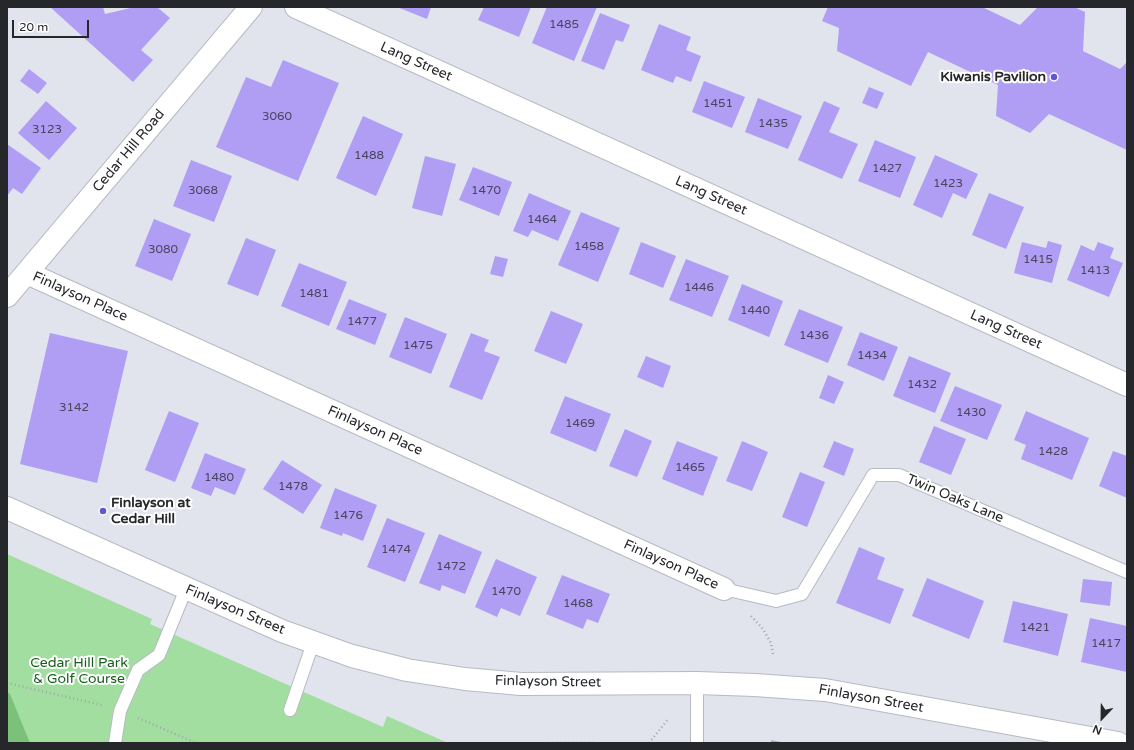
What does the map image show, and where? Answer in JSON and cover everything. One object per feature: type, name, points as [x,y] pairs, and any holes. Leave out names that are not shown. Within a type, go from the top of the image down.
[{"type":"street","name":"Cedar Hill Road","points":[[7,296],[212,51],[251,7]]},
{"type":"street","name":"Lang Street","points":[[296,7],[1127,385]]},
{"type":"street","name":"Finlayson Place","points":[[27,273],[724,589]]},
{"type":"street","name":"Finlayson Street","points":[[7,508],[186,589],[313,643],[352,656],[408,670],[465,679],[521,684],[697,683],[825,690],[1118,743]]},
{"type":"lane","name":"Twin Oaks Lane","points":[[724,589],[776,602],[802,594],[873,475],[898,475],[1127,572]]},
{"type":"lane","points":[[115,743],[120,711],[138,670],[159,655],[186,589]]},
{"type":"lane","points":[[290,710],[313,643]]},
{"type":"lane","points":[[697,683],[698,743]]},
{"type":"path","points":[[724,589],[763,629],[771,644],[773,654]]},
{"type":"path","points":[[7,683],[120,711],[196,743]]},
{"type":"path","points":[[649,743],[670,718]]},
{"type":"path","points":[[548,743],[593,743]]},
{"type":"green space","name":"Cedar Hill Park & Golf Course","points":[[7,554],[152,619],[150,624],[383,727],[387,716],[448,743],[7,743]]},
{"type":"green space","points":[[7,692],[10,694],[30,743],[7,743]]},
{"type":"building","points":[[50,7],[103,7],[105,14],[135,7],[157,7],[170,18],[141,50],[153,60],[133,82]]},
{"type":"building","points":[[397,7],[431,7],[427,19]]},
{"type":"building","points":[[484,7],[531,7],[519,37],[478,20]]},
{"type":"building","points":[[547,7],[597,7],[574,61],[532,43]]},
{"type":"building","name":"Kiwanis Pavilion","points":[[828,7],[982,7],[1020,25],[1038,7],[1074,7],[1085,12],[1083,51],[1120,69],[1127,62],[1127,150],[1049,114],[1030,133],[996,116],[998,85],[928,52],[911,86],[837,51],[839,28],[822,21]]},
{"type":"building","points":[[600,13],[630,25],[623,42],[616,40],[604,70],[581,61]]},
{"type":"building","points":[[659,24],[691,37],[686,50],[701,56],[691,82],[676,76],[673,83],[641,70]]},
{"type":"building","points":[[283,60],[339,83],[298,181],[216,147],[246,77],[271,87]]},
{"type":"building","points":[[29,69],[47,83],[38,94],[20,81]]},
{"type":"building","points":[[704,81],[745,97],[732,128],[692,112]]},
{"type":"building","points":[[869,87],[884,93],[877,109],[862,103]]},
{"type":"building","points":[[758,98],[802,116],[788,149],[745,132]]},
{"type":"building","points":[[46,101],[77,128],[49,160],[18,133]]},
{"type":"building","points":[[824,101],[840,108],[829,132],[858,144],[842,179],[798,160]]},
{"type":"building","points":[[363,116],[403,134],[376,196],[336,178]]},
{"type":"building","points":[[875,140],[916,157],[900,198],[858,181]]},
{"type":"building","points":[[7,144],[41,168],[22,194],[13,188],[7,196]]},
{"type":"building","points":[[935,155],[978,174],[966,199],[953,193],[942,218],[913,205]]},
{"type":"building","points":[[425,156],[456,164],[442,216],[412,208]]},
{"type":"building","points":[[191,160],[232,176],[214,222],[173,206]]},
{"type":"building","points":[[473,167],[512,182],[499,216],[459,200]]},
{"type":"building","points":[[529,193],[571,211],[558,241],[532,230],[528,237],[513,231]]},
{"type":"building","points":[[989,193],[1024,207],[1006,249],[972,235]]},
{"type":"building","points":[[581,212],[620,228],[598,282],[558,265]]},
{"type":"building","points":[[154,219],[191,234],[172,281],[135,266]]},
{"type":"building","points":[[246,238],[276,250],[258,296],[227,284]]},
{"type":"building","points":[[1048,241],[1062,245],[1052,283],[1014,273],[1022,242],[1046,248]]},
{"type":"building","points":[[641,242],[676,256],[663,288],[629,274]]},
{"type":"building","points":[[1098,242],[1114,248],[1110,258],[1123,263],[1109,297],[1067,280],[1081,245],[1094,251]]},
{"type":"building","points":[[495,256],[508,259],[503,277],[490,274]]},
{"type":"building","points":[[686,259],[729,276],[712,317],[669,300]]},
{"type":"building","points":[[299,263],[347,282],[329,326],[281,306]]},
{"type":"building","points":[[742,284],[783,301],[769,337],[728,320]]},
{"type":"building","points":[[349,299],[387,314],[375,345],[336,329]]},
{"type":"building","points":[[799,309],[843,327],[828,363],[784,345]]},
{"type":"building","points":[[551,311],[583,324],[566,364],[534,351]]},
{"type":"building","points":[[405,317],[447,334],[431,374],[389,357]]},
{"type":"building","points":[[860,332],[898,347],[884,381],[847,365]]},
{"type":"building","points":[[50,333],[128,351],[97,483],[20,464]]},
{"type":"building","points":[[471,333],[489,340],[484,351],[500,357],[482,400],[449,387]]},
{"type":"building","points":[[646,356],[671,366],[663,388],[637,377]]},
{"type":"building","points":[[909,356],[951,373],[935,413],[893,396]]},
{"type":"building","points":[[828,375],[844,382],[834,404],[819,398]]},
{"type":"building","points":[[955,386],[1002,405],[987,440],[940,421]]},
{"type":"building","points":[[565,396],[611,414],[596,452],[550,433]]},
{"type":"building","points":[[169,411],[199,423],[175,482],[145,470]]},
{"type":"building","points":[[1026,411],[1089,438],[1072,480],[1021,459],[1026,445],[1014,440]]},
{"type":"building","points":[[934,426],[966,439],[951,475],[919,462]]},
{"type":"building","points":[[625,429],[652,441],[637,477],[609,466]]},
{"type":"building","points":[[677,441],[718,457],[703,496],[662,479]]},
{"type":"building","points":[[742,441],[768,452],[752,491],[726,481]]},
{"type":"building","points":[[834,441],[854,449],[844,476],[823,467]]},
{"type":"building","points":[[1113,451],[1127,456],[1127,498],[1099,486]]},
{"type":"building","points":[[205,453],[246,469],[235,495],[215,487],[211,496],[191,488]]},
{"type":"building","points":[[282,460],[322,485],[303,514],[263,489]]},
{"type":"building","points":[[800,472],[825,482],[807,527],[782,517]]},
{"type":"building","points":[[335,488],[377,505],[363,541],[343,533],[342,536],[320,528]]},
{"type":"building","points":[[387,518],[425,533],[405,582],[367,567]]},
{"type":"building","points":[[439,534],[482,552],[465,594],[442,585],[440,591],[419,583]]},
{"type":"building","points":[[859,547],[885,558],[877,579],[904,589],[890,624],[836,603]]},
{"type":"building","points":[[496,559],[537,577],[520,616],[501,608],[497,617],[475,607]]},
{"type":"building","points":[[562,575],[610,594],[598,623],[587,619],[583,629],[546,614]]},
{"type":"building","points":[[927,578],[984,601],[969,639],[912,616]]},
{"type":"building","points":[[1083,579],[1112,582],[1110,606],[1080,602]]},
{"type":"building","points":[[1013,601],[1068,614],[1058,656],[1003,642]]},
{"type":"building","points":[[1090,618],[1127,626],[1127,672],[1081,662]]},
{"type":"building","points":[[771,740],[781,742],[781,743],[771,743]]},
{"type":"place","name":"Kiwanis Pavilion","points":[[1054,77]]},
{"type":"place","name":"Finlayson at Cedar Hill","points":[[103,511]]}]
